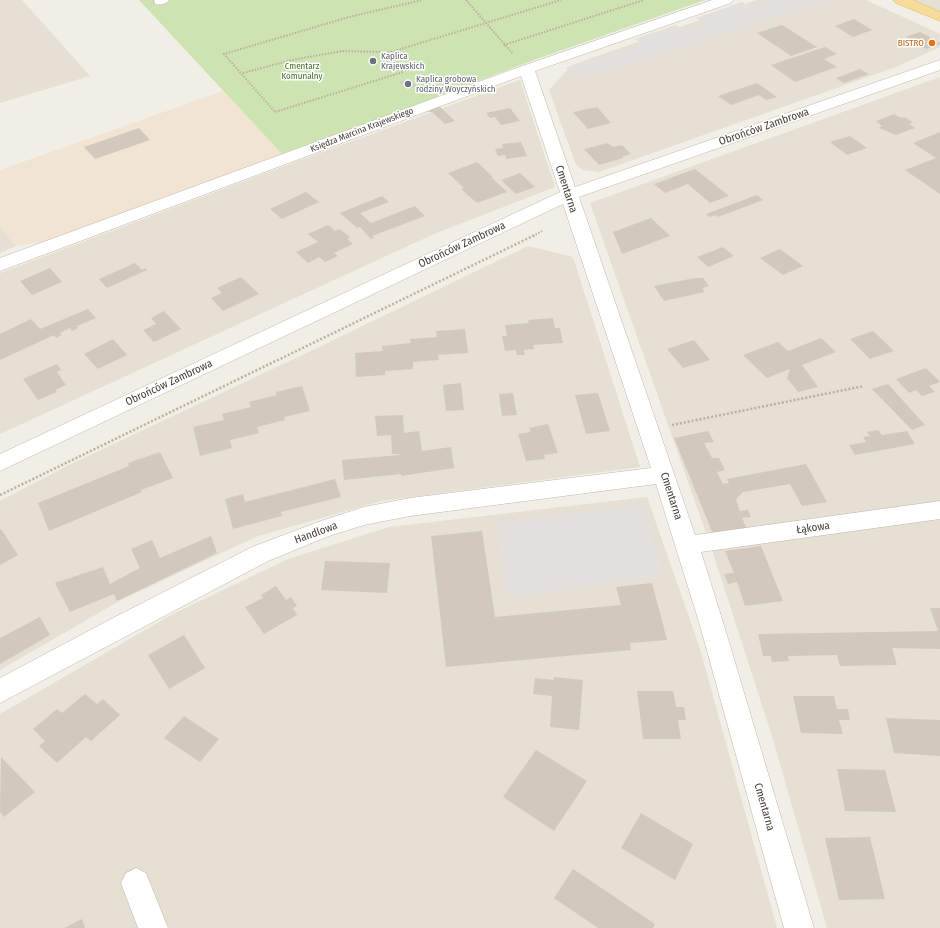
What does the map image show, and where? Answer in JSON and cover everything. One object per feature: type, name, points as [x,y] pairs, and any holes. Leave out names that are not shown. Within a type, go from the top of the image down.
[{"type":"main road","points":[[901,0],[940,17]]},
{"type":"street","name":"Księdza Marcina Krajewskiego","points":[[3,259],[527,70],[726,0]]},
{"type":"street","name":"Obrońców Zambrowa","points":[[0,463],[571,204],[940,66]]},
{"type":"street","name":"Cmentarna","points":[[527,70],[687,545],[711,622],[799,928]]},
{"type":"street","name":"Handlowa","points":[[0,691],[122,625],[260,554],[321,530],[364,516],[410,507],[664,475]]},
{"type":"street","name":"Łąkowa","points":[[687,545],[940,510]]},
{"type":"street","points":[[136,883],[153,928]]},
{"type":"path","points":[[392,52],[403,72],[275,112],[243,73],[224,54],[356,15],[422,0]]},
{"type":"path","points":[[466,0],[527,70]]},
{"type":"path","points":[[243,73],[292,60],[342,51],[392,52],[561,0]]},
{"type":"path","points":[[504,45],[644,0]]},
{"type":"path","points":[[0,495],[530,238],[571,204]]},
{"type":"path","points":[[649,431],[864,386]]},
{"type":"shaded area","points":[[0,0],[22,0],[90,76],[0,103]]},
{"type":"shaded area","points":[[757,0],[866,0],[940,34],[940,47],[896,67],[599,172],[583,170],[576,165],[549,90],[572,65]]},
{"type":"shaded area","points":[[768,0],[830,0],[588,77],[581,72],[573,74],[565,68],[642,44],[635,39],[676,25],[684,31],[705,23],[696,18],[742,2],[752,8],[770,2]]},
{"type":"shaded area","points":[[901,0],[940,0],[940,17]]},
{"type":"shaded area","points":[[940,77],[940,928],[827,928],[772,736],[711,547],[590,203]]},
{"type":"shaded area","points":[[520,80],[555,187],[434,234],[0,434],[0,273],[298,161]]},
{"type":"shaded area","points":[[223,91],[283,155],[85,235],[16,246],[0,227],[0,170]]},
{"type":"shaded area","points":[[0,227],[16,246],[0,253]]},
{"type":"shaded area","points":[[528,246],[573,257],[640,467],[381,501],[258,536],[123,599],[0,670],[0,501],[67,466],[315,349]]},
{"type":"shaded area","points":[[647,497],[700,649],[777,928],[0,928],[0,714],[173,614],[288,559],[389,527]]},
{"type":"shaded area","points":[[642,504],[664,575],[507,598],[495,523]]},
{"type":"green space","name":"Cmentarz Komunalny","points":[[139,0],[705,0],[534,60],[283,155]]},
{"type":"building","points":[[854,19],[872,30],[853,37],[835,26]]},
{"type":"building","points":[[782,25],[817,47],[791,56],[757,33]]},
{"type":"building","points":[[920,32],[940,44],[926,49],[906,37]]},
{"type":"building","points":[[825,47],[837,54],[824,59],[837,67],[795,82],[771,65]]},
{"type":"building","points":[[860,69],[869,74],[844,83],[836,78]]},
{"type":"building","name":"Kaplica grobowa rodziny Woyczyńskich","points":[[409,79],[417,86],[407,89],[399,82]]},
{"type":"building","points":[[757,83],[777,97],[766,100],[759,95],[731,105],[718,96]]},
{"type":"building","points":[[439,106],[455,121],[445,124],[432,112],[427,112],[430,111],[428,109]]},
{"type":"building","points":[[597,107],[611,123],[588,129],[573,112]]},
{"type":"building","points":[[510,108],[520,121],[501,125],[495,117],[490,118],[486,113]]},
{"type":"building","points":[[894,114],[913,122],[909,124],[915,128],[896,135],[879,128],[882,126],[876,121]]},
{"type":"building","points":[[139,128],[150,140],[95,159],[84,147]]},
{"type":"building","points":[[940,132],[940,194],[905,170],[936,158],[913,143]]},
{"type":"building","points":[[850,136],[867,148],[847,155],[830,142]]},
{"type":"building","points":[[521,142],[527,156],[506,159],[505,155],[498,156],[495,149],[503,148],[502,144]]},
{"type":"building","points":[[608,143],[613,147],[622,145],[631,154],[599,165],[584,149]]},
{"type":"building","points":[[477,162],[507,192],[477,203],[461,189],[464,188],[448,173]]},
{"type":"building","points":[[695,169],[729,196],[710,203],[688,184],[665,193],[654,184]]},
{"type":"building","points":[[520,173],[535,187],[516,194],[501,180]]},
{"type":"building","points":[[306,192],[319,202],[282,219],[270,209]]},
{"type":"building","points":[[757,195],[763,200],[718,217],[716,215],[710,217],[706,214]]},
{"type":"building","points":[[382,196],[389,202],[360,213],[371,223],[415,206],[425,216],[372,236],[374,238],[371,239],[360,227],[357,228],[340,213]]},
{"type":"building","points":[[651,218],[670,236],[622,254],[613,232]]},
{"type":"building","points":[[328,225],[335,231],[339,229],[350,237],[347,239],[353,244],[334,253],[338,256],[325,262],[319,257],[308,263],[296,252],[318,242],[308,234]]},
{"type":"building","points":[[723,247],[734,256],[708,267],[697,257]]},
{"type":"building","points":[[780,249],[803,266],[783,275],[760,258]]},
{"type":"building","points":[[135,263],[142,270],[145,268],[147,270],[107,288],[99,279]]},
{"type":"building","points":[[50,268],[62,282],[32,295],[20,281]]},
{"type":"building","points":[[241,277],[259,294],[223,311],[211,298],[222,293],[217,288]]},
{"type":"building","points":[[695,278],[703,278],[709,286],[702,288],[705,292],[664,301],[654,286]]},
{"type":"building","points":[[88,309],[96,318],[77,326],[78,328],[72,331],[70,328],[60,333],[62,335],[56,338],[54,335],[0,360],[0,334],[31,319],[40,329]]},
{"type":"building","points":[[164,311],[181,329],[154,342],[143,330],[156,324],[151,318]]},
{"type":"building","points":[[553,318],[555,328],[560,328],[563,343],[533,345],[534,349],[524,350],[525,355],[517,355],[516,350],[505,351],[502,336],[507,336],[505,325],[529,323],[528,320]]},
{"type":"building","points":[[465,329],[468,353],[438,355],[439,360],[413,362],[413,369],[385,371],[385,375],[356,377],[355,353],[383,351],[382,346],[411,343],[410,339],[437,337],[436,331]]},
{"type":"building","points":[[873,331],[894,351],[870,359],[850,339]]},
{"type":"building","points":[[821,338],[836,352],[802,365],[818,387],[798,392],[787,378],[790,369],[767,378],[743,355],[778,342],[788,351]]},
{"type":"building","points":[[113,339],[127,355],[98,369],[84,354]]},
{"type":"building","points":[[694,340],[710,360],[683,368],[667,349]]},
{"type":"building","points":[[57,364],[61,370],[57,372],[66,385],[55,390],[57,392],[38,400],[23,379]]},
{"type":"building","points":[[926,368],[940,382],[929,386],[935,392],[922,396],[916,390],[909,393],[896,379]]},
{"type":"building","points":[[461,383],[464,410],[446,411],[443,385]]},
{"type":"building","points":[[888,384],[925,425],[912,430],[872,389]]},
{"type":"building","points":[[302,386],[310,411],[284,417],[285,420],[257,427],[259,433],[230,440],[232,448],[200,456],[193,427],[224,420],[222,414],[251,407],[249,402],[277,395],[276,392]]},
{"type":"building","points":[[513,393],[517,415],[502,416],[499,394]]},
{"type":"building","points":[[598,393],[610,431],[586,434],[575,395]]},
{"type":"building","points":[[403,415],[404,433],[419,431],[422,451],[451,447],[454,468],[401,476],[401,474],[344,480],[342,460],[399,455],[392,454],[391,435],[377,436],[375,416]]},
{"type":"building","points":[[548,424],[558,453],[544,455],[545,459],[526,461],[518,434],[531,432],[529,428]]},
{"type":"building","points":[[878,430],[882,435],[907,431],[915,444],[855,455],[849,445],[866,442],[863,437],[870,436],[867,432]]},
{"type":"building","points":[[708,431],[714,442],[704,443],[712,458],[719,458],[725,470],[717,472],[723,484],[729,483],[727,479],[806,464],[827,502],[802,506],[790,484],[743,492],[736,499],[740,511],[748,510],[751,517],[742,518],[747,529],[713,534],[674,438]]},
{"type":"building","points":[[160,452],[173,478],[141,490],[142,492],[49,531],[38,503],[129,466],[128,463]]},
{"type":"building","points":[[335,479],[341,497],[281,512],[282,516],[233,529],[225,499],[243,494],[245,502]]},
{"type":"building","points":[[1,529],[18,555],[0,565],[0,530]]},
{"type":"building","points":[[482,531],[495,617],[621,605],[616,587],[652,583],[667,640],[630,643],[631,650],[446,667],[431,536]]},
{"type":"building","points":[[211,536],[217,553],[117,601],[114,594],[70,612],[55,583],[103,567],[110,584],[140,568],[131,549],[152,540],[160,558]]},
{"type":"building","points":[[761,546],[783,601],[745,606],[737,582],[728,584],[724,574],[734,573],[725,551]]},
{"type":"building","points":[[325,561],[390,563],[387,593],[321,590]]},
{"type":"building","points":[[276,586],[286,600],[291,597],[297,606],[293,608],[297,615],[264,634],[245,607],[263,598],[261,595]]},
{"type":"building","points":[[930,608],[940,608],[940,649],[892,648],[897,665],[840,666],[837,655],[788,656],[789,661],[772,662],[771,656],[763,656],[758,634],[938,631]]},
{"type":"building","points":[[40,617],[50,635],[0,664],[0,638]]},
{"type":"building","points":[[184,635],[205,668],[169,689],[148,655]]},
{"type":"building","points":[[554,677],[583,680],[579,730],[550,727],[552,696],[533,694],[535,678],[554,680]]},
{"type":"building","points":[[637,691],[673,691],[676,707],[684,707],[686,720],[678,720],[681,739],[643,739]]},
{"type":"building","points":[[85,694],[97,704],[103,699],[120,715],[91,741],[86,737],[57,763],[39,746],[45,741],[33,729],[57,709],[62,713]]},
{"type":"building","points":[[793,696],[834,696],[837,709],[848,709],[850,720],[839,720],[843,734],[801,733]]},
{"type":"building","points":[[184,716],[219,739],[200,762],[164,738]]},
{"type":"building","points":[[886,718],[940,720],[940,756],[894,753]]},
{"type":"building","points":[[536,750],[587,781],[554,831],[503,797]]},
{"type":"building","points":[[1,757],[35,792],[4,817],[0,812]]},
{"type":"building","points":[[837,769],[885,770],[896,812],[845,811]]},
{"type":"building","points":[[641,813],[693,844],[675,880],[621,848]]},
{"type":"building","points":[[870,837],[885,899],[839,900],[825,838]]},
{"type":"building","points":[[573,869],[655,924],[653,928],[598,928],[554,898]]},
{"type":"building","points":[[82,919],[85,928],[64,928]]},
{"type":"place","name":"BISTRO","points":[[932,43]]},
{"type":"place","name":"Kaplica Krajewskich","points":[[373,61]]},
{"type":"place","name":"Kaplica grobowa rodziny Woyczyńskich","points":[[408,84]]}]
